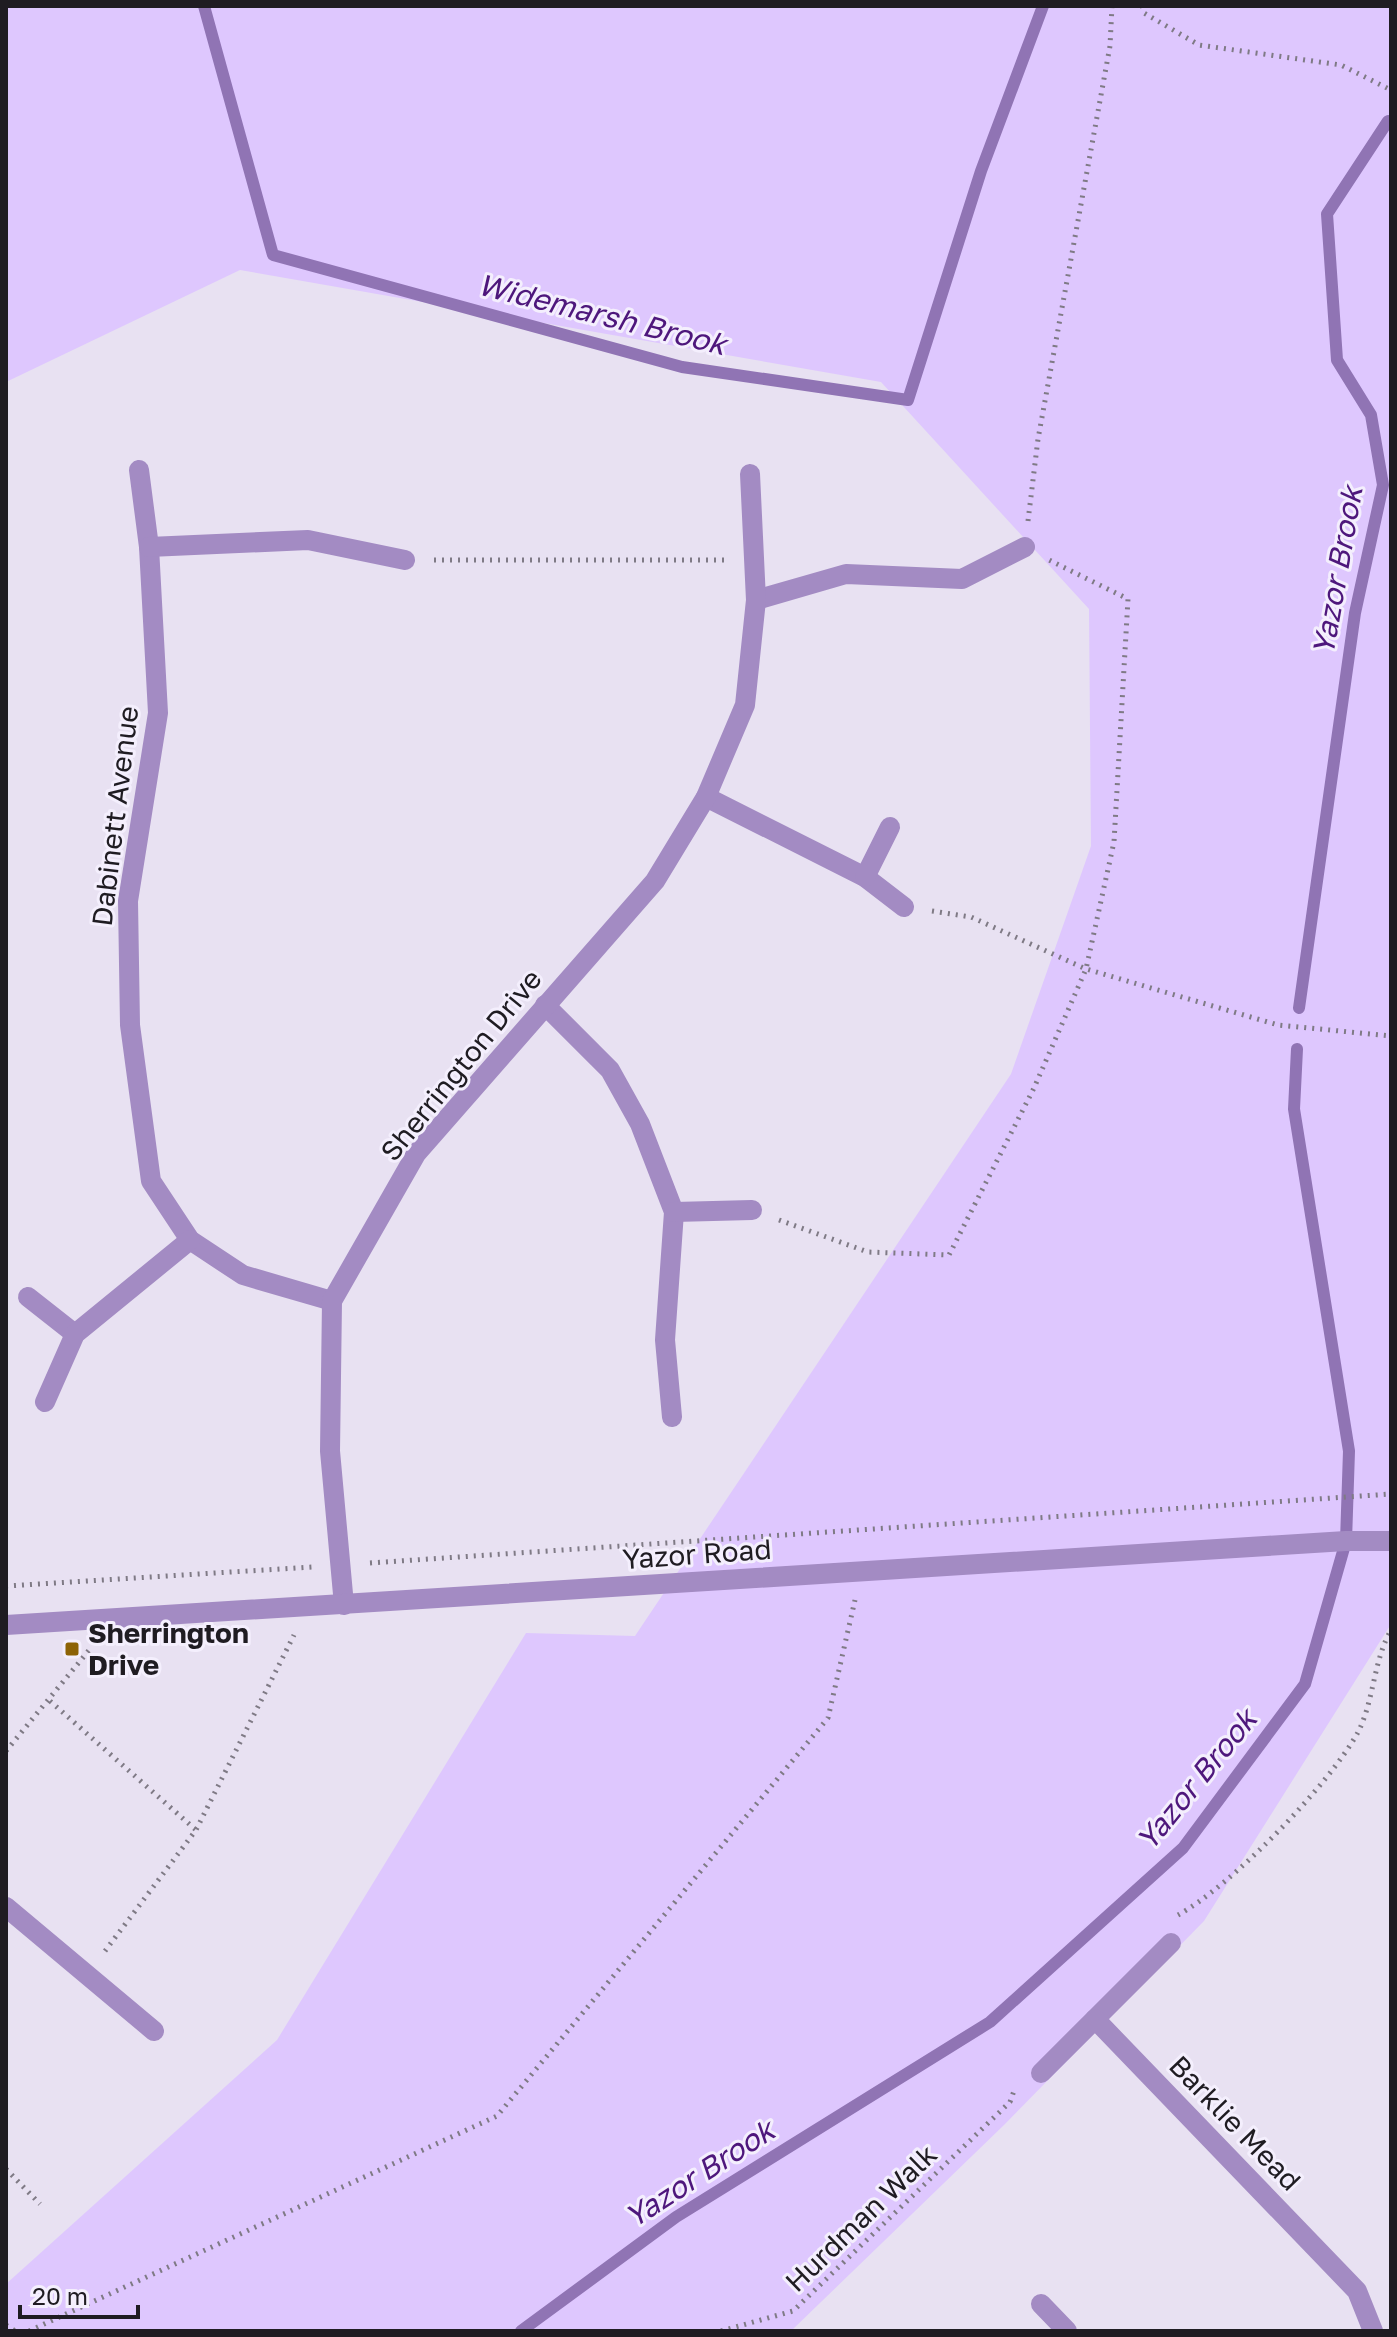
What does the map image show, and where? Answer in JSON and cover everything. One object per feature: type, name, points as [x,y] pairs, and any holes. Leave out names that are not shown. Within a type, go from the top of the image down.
[{"type":"street","name":"Dabinett Avenue","points":[[139,470],[149,547],[158,713],[128,901],[130,1025],[151,1181],[190,1240],[243,1275],[332,1301]]},
{"type":"street","name":"Sherrington Drive","points":[[344,1605],[330,1451],[332,1301],[416,1154],[655,881],[706,797],[745,705],[756,600],[750,474]]},
{"type":"street","points":[[149,547],[308,540],[405,560]]},
{"type":"street","points":[[756,600],[846,574],[962,579],[1025,547]]},
{"type":"street","points":[[706,797],[865,877],[904,907]]},
{"type":"street","points":[[865,877],[890,827]]},
{"type":"street","points":[[545,1005],[610,1070],[640,1124],[674,1212],[665,1340],[672,1417]]},
{"type":"street","points":[[674,1212],[752,1210]]},
{"type":"street","points":[[45,1402],[75,1334],[190,1240]]},
{"type":"street","points":[[28,1297],[75,1334]]},
{"type":"street","name":"Yazor Road","points":[[6,1625],[114,1616],[344,1605],[1391,1541]]},
{"type":"street","points":[[6,1907],[154,2031]]},
{"type":"street","points":[[1041,2073],[1171,1943]]},
{"type":"street","name":"Barklie Mead","points":[[1095,2019],[1357,2291],[1373,2331]]},
{"type":"street","points":[[1041,2304],[1067,2331]]},
{"type":"path","points":[[752,1210],[868,1252],[949,1255],[1034,1088],[1086,969],[1114,842],[1128,599],[1025,547],[1038,439],[1110,46],[1112,6]]},
{"type":"path","points":[[1142,6],[1144,13],[1199,45],[1341,65],[1391,90]]},
{"type":"path","points":[[405,560],[754,560]]},
{"type":"path","points":[[904,907],[971,917],[1086,969],[1278,1025],[1391,1036]]},
{"type":"path","points":[[6,1586],[1391,1494]]},
{"type":"path","points":[[29,2331],[497,2116],[828,1718],[862,1571]]},
{"type":"path","points":[[87,1974],[196,1830],[281,1656],[311,1606]]},
{"type":"path","points":[[6,1751],[50,1701],[114,1616]]},
{"type":"path","points":[[1168,1921],[1205,1901],[1319,1787],[1358,1732],[1391,1630]]},
{"type":"path","points":[[50,1701],[196,1830]]},
{"type":"path","name":"Hurdman Walk","points":[[721,2331],[793,2311],[1010,2102],[1018,2079]]},
{"type":"path","points":[[6,2169],[40,2204]]},
{"type":"path","points":[[6,2325],[15,2331]]},
{"type":"shaded area","points":[[6,6],[1391,6],[1391,1624],[1204,1921],[1004,2125],[791,2331],[6,2331],[6,2284],[277,2040],[526,1633],[635,1636],[1011,1074],[1091,846],[1089,609],[881,382],[240,270],[6,382]]},
{"type":"waterway","name":"Widemarsh Brook","points":[[204,6],[273,255],[682,367],[908,400],[981,171],[1043,6]]},
{"type":"waterway","name":"Yazor Brook","points":[[1299,1008],[1355,613],[1383,485],[1371,415],[1337,360],[1327,214],[1388,121]]},
{"type":"waterway","name":"Yazor Brook","points":[[521,2331],[676,2217],[990,2022],[1183,1848],[1305,1684],[1346,1541],[1349,1451],[1294,1109],[1297,1049]]},
{"type":"place","name":"Sherrington Drive","points":[[72,1649]]}]
